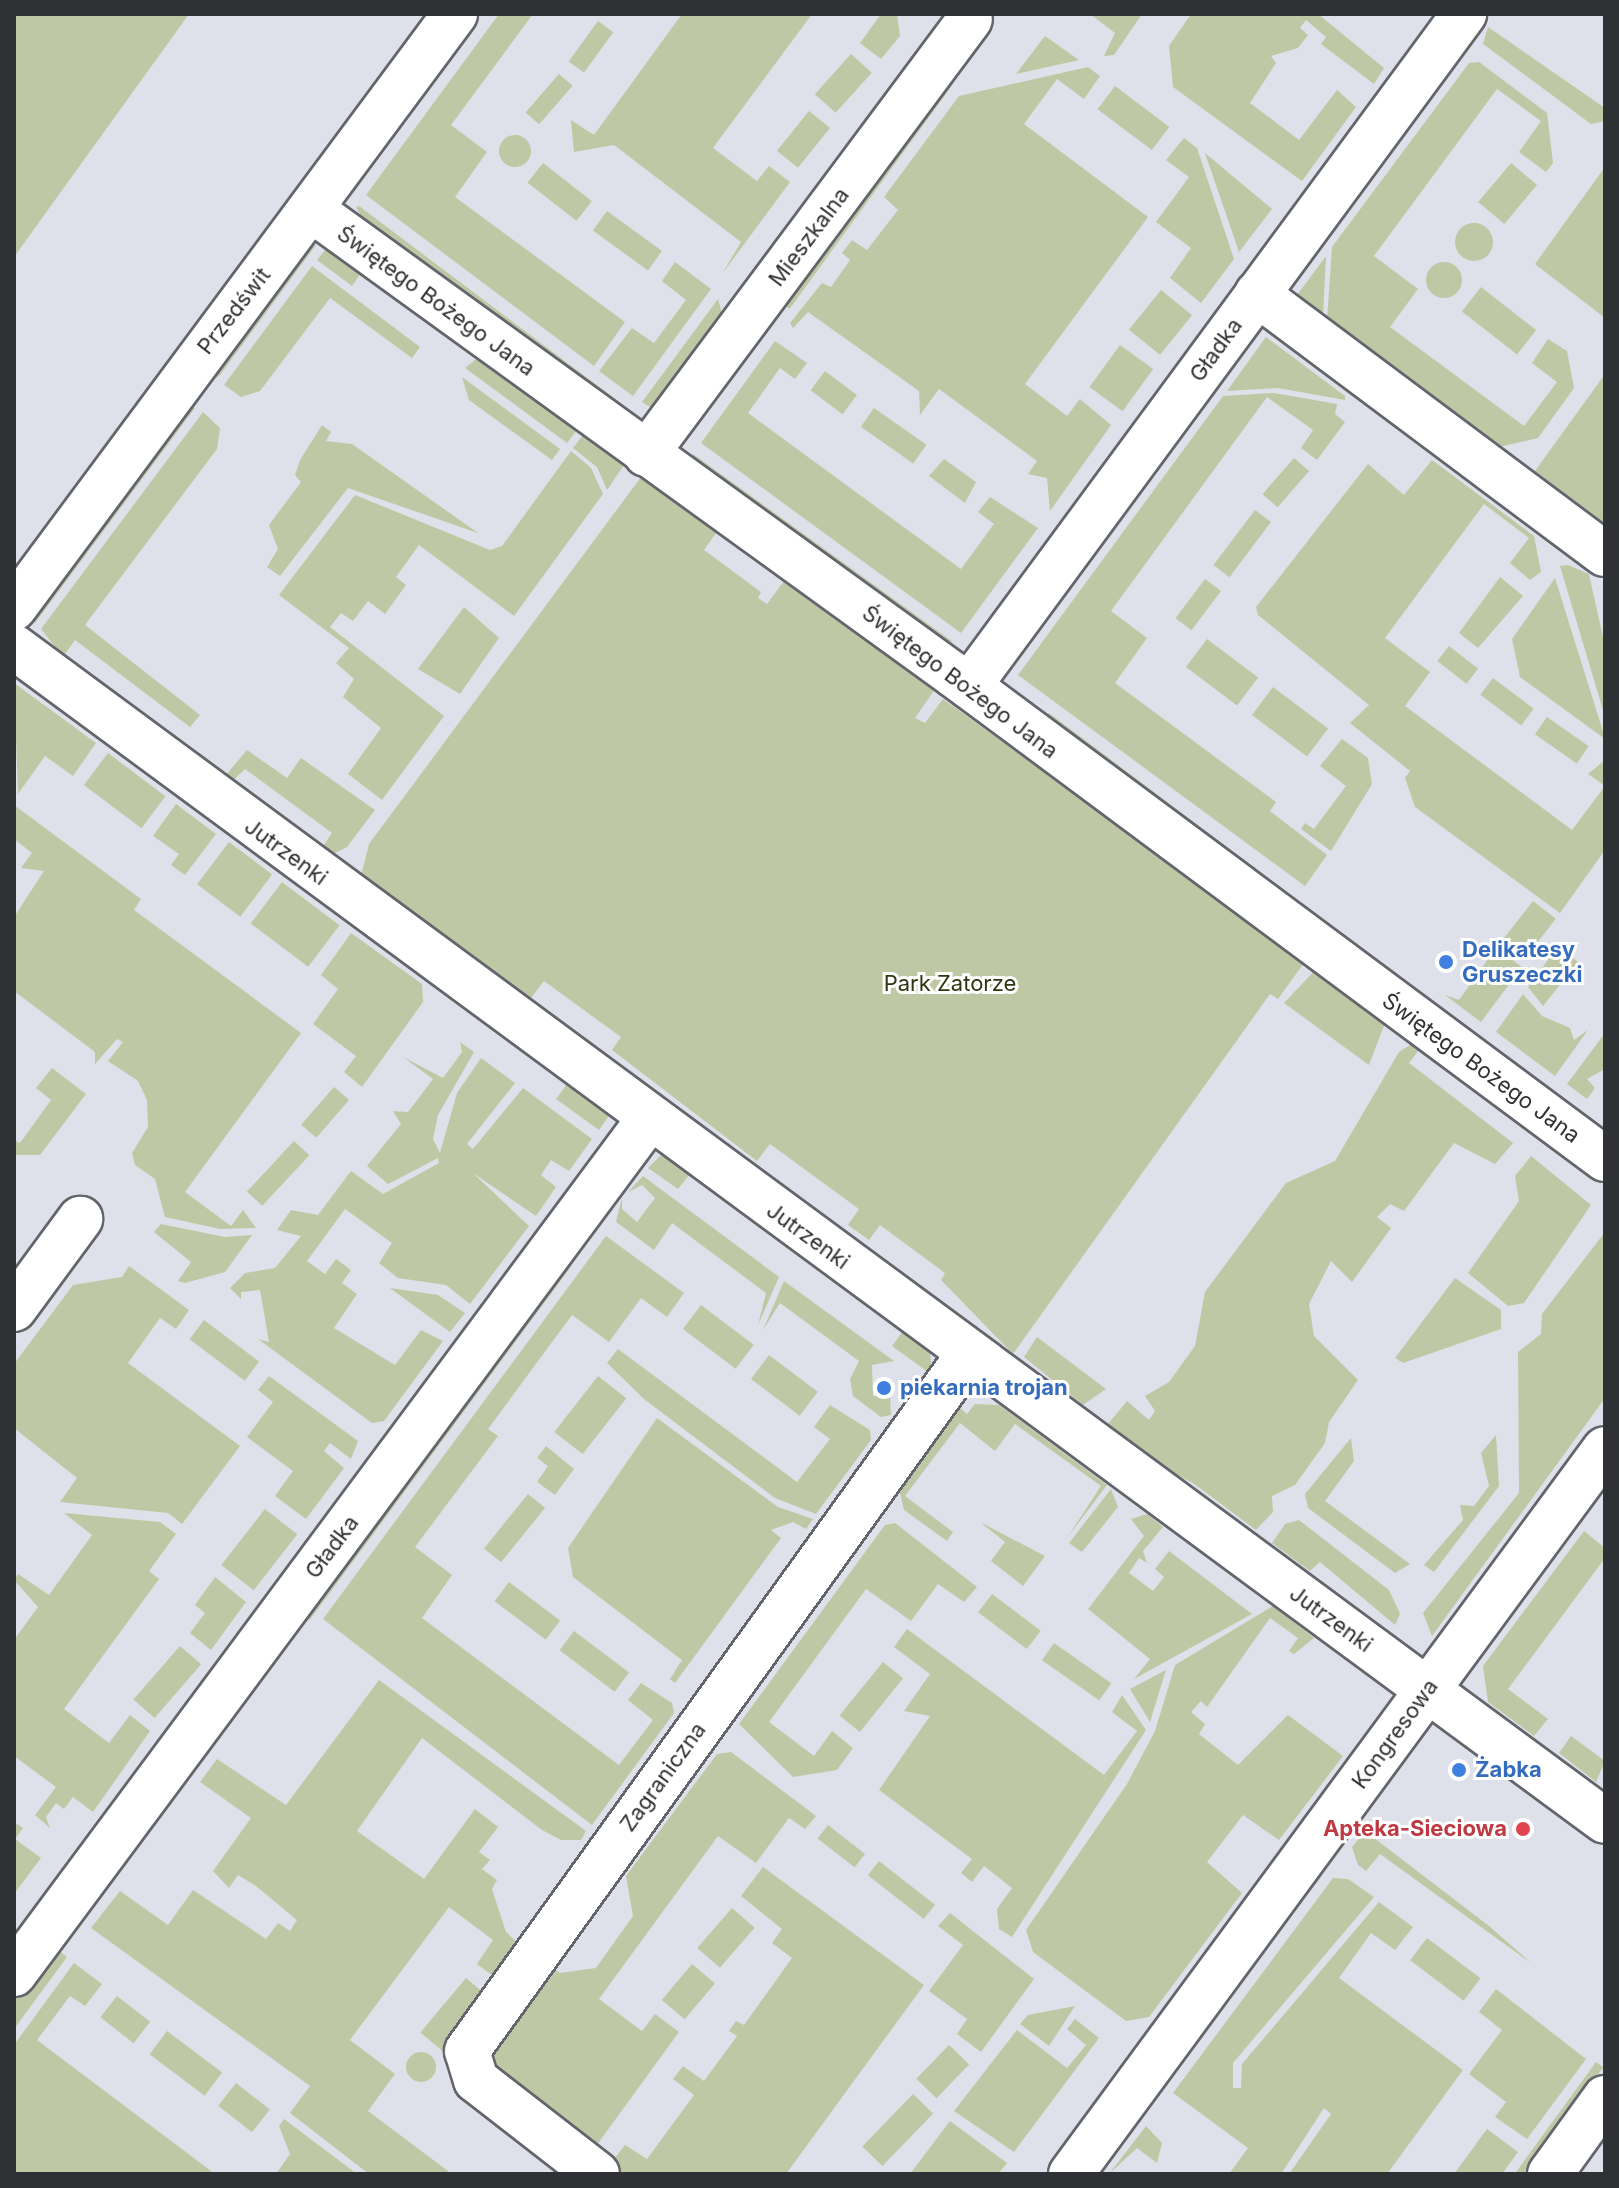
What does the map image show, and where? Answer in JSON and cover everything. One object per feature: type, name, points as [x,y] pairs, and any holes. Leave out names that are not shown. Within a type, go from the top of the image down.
[{"type":"street","name":"Przedświt","points":[[14,608],[455,14]]},
{"type":"street","name":"Gładka","points":[[969,686],[1464,14]]},
{"type":"street","name":"Mieszkalna","points":[[646,454],[970,19]]},
{"type":"street","name":"Świętego Bożego Jana","points":[[312,210],[969,686],[1605,1159]]},
{"type":"street","points":[[1257,294],[1605,554]]},
{"type":"street","name":"Jutrzenki","points":[[14,647],[649,1119],[1605,1821]]},
{"type":"street","name":"Gładka","points":[[14,1974],[649,1119]]},
{"type":"street","points":[[14,1309],[80,1219]]},
{"type":"street","name":"Zagraniczna","points":[[597,2174],[476,2080],[468,2064],[467,2051],[969,1354]]},
{"type":"street","name":"Kongresowa","points":[[1071,2174],[1605,1449]]},
{"type":"street","points":[[1550,2174],[1605,2098]]},
{"type":"green space","points":[[14,14],[189,14],[14,257]]},
{"type":"green space","points":[[499,14],[533,14],[451,125],[487,152],[455,197],[625,322],[594,366],[366,195]]},
{"type":"green space","points":[[682,14],[812,14],[713,148],[757,181],[769,166],[790,182],[722,274],[741,242],[614,145],[574,152],[571,120],[594,135]]},
{"type":"green space","points":[[881,14],[897,14],[900,36],[881,59],[860,43]]},
{"type":"green space","points":[[1090,14],[1142,14],[1114,55],[1104,56],[1115,33]]},
{"type":"green space","points":[[1191,14],[1318,14],[1384,68],[1374,84],[1321,44],[1326,37],[1306,20],[1300,28],[1308,35],[1298,48],[1271,56],[1276,63],[1250,103],[1299,140],[1337,90],[1356,107],[1302,181],[1173,87],[1169,46]]},
{"type":"green space","points":[[598,21],[613,32],[584,73],[569,61]]},
{"type":"green space","points":[[1488,27],[1605,108],[1605,121],[1591,124],[1483,44]]},
{"type":"green space","points":[[1045,36],[1079,60],[1016,74]]},
{"type":"green space","points":[[851,54],[872,73],[836,113],[815,94]]},
{"type":"green space","points":[[1479,62],[1547,113],[1553,163],[1546,172],[1519,152],[1541,121],[1497,89],[1374,256],[1418,289],[1390,327],[1524,426],[1557,382],[1532,363],[1548,339],[1567,351],[1574,388],[1538,438],[1499,447],[1327,320],[1332,247],[1469,63]]},
{"type":"green space","points":[[1088,67],[1100,76],[1084,99],[1057,79],[1024,124],[1148,217],[1025,384],[1067,416],[1080,399],[1111,425],[1050,511],[1047,478],[1028,474],[1037,461],[939,389],[920,415],[919,391],[808,312],[793,328],[790,323],[822,283],[831,287],[850,260],[842,253],[852,240],[867,250],[898,210],[884,197],[959,96]]},
{"type":"green space","points":[[559,74],[573,86],[539,124],[526,112]]},
{"type":"green space","points":[[942,76],[953,84],[790,309],[778,301]]},
{"type":"green space","points":[[1115,86],[1169,127],[1152,150],[1098,109]]},
{"type":"green space","points":[[809,111],[830,128],[798,168],[777,151]]},
{"type":"green space","points":[[515,135],[526,140],[531,151],[526,162],[515,167],[504,162],[499,151],[504,140]]},
{"type":"green space","points":[[1184,138],[1197,148],[1234,259],[1201,303],[1170,278],[1191,248],[1156,222],[1189,177],[1166,160]]},
{"type":"green space","points":[[1205,153],[1272,209],[1239,252]]},
{"type":"green space","points":[[543,163],[592,201],[576,221],[528,183]]},
{"type":"green space","points":[[1511,163],[1537,185],[1504,224],[1478,202]]},
{"type":"green space","points":[[1605,167],[1605,318],[1535,264]]},
{"type":"green space","points":[[359,206],[626,407],[366,226],[356,207]]},
{"type":"green space","points":[[607,211],[662,251],[648,270],[593,230]]},
{"type":"green space","points":[[1474,223],[1487,229],[1493,242],[1487,255],[1474,261],[1461,255],[1455,242],[1461,229]]},
{"type":"green space","points":[[316,245],[216,378],[215,364],[306,248]]},
{"type":"green space","points":[[329,245],[368,263],[352,286],[317,260]]},
{"type":"green space","points":[[1326,256],[1323,316],[1297,295]]},
{"type":"green space","points":[[675,262],[711,289],[633,396],[599,371],[632,328],[654,343],[686,300],[662,281]]},
{"type":"green space","points":[[1444,262],[1456,268],[1462,280],[1456,292],[1444,298],[1432,292],[1426,280],[1432,268]]},
{"type":"green space","points":[[312,266],[420,347],[412,358],[330,298],[260,391],[241,397],[224,385]]},
{"type":"green space","points":[[1481,287],[1536,330],[1517,355],[1462,311]]},
{"type":"green space","points":[[1161,290],[1192,315],[1160,355],[1129,330]]},
{"type":"green space","points":[[718,299],[725,325],[653,409],[642,402]]},
{"type":"green space","points":[[1266,337],[1345,396],[1345,400],[1278,388],[1227,391]]},
{"type":"green space","points":[[775,341],[807,363],[795,379],[780,368],[748,413],[961,569],[994,524],[978,512],[990,497],[1038,528],[961,633],[701,443]]},
{"type":"green space","points":[[1120,345],[1153,369],[1123,411],[1089,387]]},
{"type":"green space","points":[[479,357],[583,422],[567,443],[465,368]]},
{"type":"green space","points":[[825,371],[857,395],[843,414],[811,390]]},
{"type":"green space","points":[[1605,374],[1605,525],[1535,471]]},
{"type":"green space","points":[[462,377],[560,449],[552,460],[469,400]]},
{"type":"green space","points":[[1274,393],[1337,404],[1335,414],[1345,422],[1317,460],[1301,448],[1313,430],[1267,397],[1111,611],[1147,638],[1115,683],[1276,802],[1270,811],[1327,855],[1305,886],[1018,675],[1223,396]]},
{"type":"green space","points":[[185,408],[195,408],[35,623],[33,615]]},
{"type":"green space","points":[[874,408],[926,445],[913,464],[861,427]]},
{"type":"green space","points":[[203,412],[220,428],[217,449],[85,625],[200,715],[190,727],[75,640],[63,657],[41,629]]},
{"type":"green space","points":[[322,425],[331,432],[326,441],[352,444],[478,533],[348,488],[280,576],[267,567],[278,549],[269,525],[301,482],[295,475],[300,460]]},
{"type":"green space","points":[[590,426],[630,456],[607,490],[597,467],[573,448]]},
{"type":"green space","points":[[571,451],[591,468],[603,494],[514,616],[419,545],[396,577],[406,585],[385,614],[368,601],[353,621],[341,613],[330,627],[444,716],[382,800],[348,774],[381,728],[343,697],[354,679],[336,663],[349,648],[279,595],[355,495],[490,550],[502,546]]},
{"type":"green space","points":[[693,454],[953,642],[935,640],[695,463]]},
{"type":"green space","points":[[1294,458],[1309,471],[1278,507],[1263,494]]},
{"type":"green space","points":[[944,459],[976,482],[965,503],[929,476]]},
{"type":"green space","points":[[1432,460],[1534,536],[1541,572],[1530,580],[1510,563],[1529,538],[1484,504],[1385,638],[1430,672],[1405,706],[1572,830],[1605,786],[1605,850],[1560,913],[1415,807],[1405,778],[1410,771],[1350,723],[1369,705],[1258,615],[1256,607],[1368,464],[1404,495]]},
{"type":"green space","name":"Park Zatorze","points":[[647,469],[723,523],[704,550],[761,592],[758,598],[767,604],[790,573],[940,682],[915,718],[925,723],[943,699],[1018,753],[1025,745],[1309,956],[1278,999],[1270,994],[1013,1354],[941,1280],[945,1273],[880,1225],[869,1240],[848,1225],[859,1209],[770,1144],[757,1161],[612,1050],[621,1037],[544,981],[524,1007],[359,884],[369,844]]},
{"type":"green space","points":[[1255,510],[1271,522],[1229,577],[1213,565]]},
{"type":"green space","points":[[1568,565],[1589,574],[1605,646],[1605,717],[1560,566]]},
{"type":"green space","points":[[1500,577],[1523,596],[1478,648],[1459,633]]},
{"type":"green space","points":[[1555,578],[1605,739],[1520,677],[1512,639]]},
{"type":"green space","points":[[1205,579],[1221,591],[1191,630],[1176,618]]},
{"type":"green space","points":[[464,607],[499,638],[460,694],[418,669]]},
{"type":"green space","points":[[1207,639],[1258,678],[1237,705],[1186,667]]},
{"type":"green space","points":[[1449,646],[1478,669],[1466,684],[1437,661]]},
{"type":"green space","points":[[1493,678],[1534,709],[1521,725],[1480,695]]},
{"type":"green space","points":[[14,683],[96,743],[73,776],[45,756],[18,794]]},
{"type":"green space","points":[[1273,687],[1328,729],[1307,756],[1252,715]]},
{"type":"green space","points":[[1049,713],[1283,889],[1276,898],[1042,722]]},
{"type":"green space","points":[[1547,717],[1589,746],[1577,763],[1535,734]]},
{"type":"green space","points":[[1342,739],[1368,758],[1372,784],[1331,851],[1301,829],[1305,823],[1314,829],[1346,786],[1320,766]]},
{"type":"green space","points":[[247,750],[287,778],[301,758],[375,810],[347,847],[323,859],[317,855],[332,833],[245,769],[227,786],[225,776]]},
{"type":"green space","points":[[108,753],[166,796],[141,828],[84,785]]},
{"type":"green space","points":[[1605,760],[1605,786],[1588,774]]},
{"type":"green space","points":[[176,804],[216,834],[185,875],[171,865],[179,854],[153,836]]},
{"type":"green space","points":[[14,805],[141,899],[134,910],[301,1033],[185,1192],[231,1226],[243,1210],[256,1228],[220,1229],[165,1217],[155,1179],[135,1165],[132,1153],[148,1127],[147,1100],[138,1081],[108,1061],[123,1042],[117,1039],[95,1064],[95,1052],[14,991],[14,917],[44,871],[21,868],[32,853],[14,839]]},
{"type":"green space","points":[[229,842],[272,874],[240,917],[197,884]]},
{"type":"green space","points":[[282,882],[340,925],[308,967],[251,924]]},
{"type":"green space","points":[[1533,901],[1556,919],[1526,957],[1503,939]]},
{"type":"green space","points":[[351,933],[422,984],[423,1002],[362,1087],[344,1072],[356,1056],[313,1024],[338,989],[321,975]]},
{"type":"green space","points":[[1558,946],[1578,962],[1543,1006],[1528,987]]},
{"type":"green space","points":[[1496,948],[1522,967],[1481,1022],[1445,995],[1459,1000]]},
{"type":"green space","points":[[1321,964],[1388,1015],[1369,1065],[1284,1003]]},
{"type":"green space","points":[[1523,994],[1542,1016],[1570,1028],[1574,1040],[1588,1030],[1555,1076],[1496,1032]]},
{"type":"green space","points":[[1605,1033],[1605,1069],[1587,1079],[1595,1088],[1587,1099],[1567,1084]]},
{"type":"green space","points":[[1416,1041],[1425,1042],[1409,1063],[1513,1143],[1495,1164],[1454,1143],[1404,1211],[1390,1204],[1377,1217],[1391,1228],[1352,1282],[1331,1261],[1309,1304],[1314,1336],[1358,1380],[1329,1422],[1325,1443],[1295,1485],[1272,1496],[1273,1512],[1256,1530],[1193,1483],[1105,1439],[1108,1424],[1127,1401],[1149,1420],[1155,1411],[1145,1396],[1169,1382],[1195,1346],[1205,1292],[1286,1183],[1335,1161],[1399,1052]]},
{"type":"green space","points":[[460,1042],[474,1052],[438,1115],[433,1139],[440,1153],[457,1093],[481,1058],[515,1083],[467,1144],[473,1149],[523,1088],[592,1139],[569,1171],[551,1160],[541,1175],[556,1187],[536,1216],[473,1173],[529,1226],[470,1304],[446,1285],[398,1278],[379,1263],[392,1243],[345,1209],[307,1261],[325,1274],[336,1259],[351,1270],[342,1283],[357,1294],[334,1328],[395,1365],[421,1330],[443,1341],[384,1421],[372,1423],[258,1339],[269,1342],[260,1290],[241,1292],[241,1299],[230,1288],[245,1273],[275,1268],[301,1236],[277,1230],[291,1210],[318,1215],[351,1171],[383,1194],[439,1163],[438,1158],[388,1184],[367,1166],[401,1124],[393,1111],[408,1112],[433,1079],[403,1057],[443,1078],[462,1052]]},
{"type":"green space","points":[[52,1068],[86,1094],[40,1155],[14,1155],[14,1140],[20,1143],[51,1100],[36,1088]]},
{"type":"green space","points":[[572,1077],[604,1107],[608,1117],[599,1130],[556,1099]]},
{"type":"green space","points":[[334,1087],[349,1100],[316,1138],[301,1125]]},
{"type":"green space","points":[[294,1141],[309,1155],[262,1206],[247,1191]]},
{"type":"green space","points":[[661,1155],[694,1169],[678,1189],[648,1168]]},
{"type":"green space","points":[[1531,1156],[1591,1205],[1524,1303],[1508,1306],[1468,1273],[1519,1201],[1515,1176]]},
{"type":"green space","points":[[643,1176],[779,1277],[758,1325],[766,1293],[672,1223],[654,1250],[616,1222],[622,1198],[622,1209],[637,1222],[655,1198],[642,1185],[628,1192]]},
{"type":"green space","points":[[161,1224],[225,1237],[252,1235],[225,1272],[185,1283],[178,1281],[191,1262],[154,1232]]},
{"type":"green space","points":[[1605,1232],[1605,1398],[1432,1636],[1423,1613],[1519,1493],[1518,1352],[1541,1334],[1542,1314]]},
{"type":"green space","points":[[606,1236],[684,1293],[667,1317],[641,1298],[609,1342],[572,1315],[488,1429],[498,1436],[415,1547],[452,1575],[422,1618],[619,1765],[653,1720],[628,1700],[641,1683],[672,1703],[674,1713],[592,1825],[323,1619]]},
{"type":"green space","points":[[589,1239],[309,1621],[308,1610],[575,1240]]},
{"type":"green space","points":[[129,1266],[189,1310],[176,1329],[160,1318],[128,1363],[240,1446],[182,1524],[168,1513],[60,1502],[77,1478],[14,1428],[14,1364],[73,1285],[122,1277]]},
{"type":"green space","points":[[1455,1278],[1501,1310],[1501,1329],[1403,1363],[1395,1358]]},
{"type":"green space","points":[[784,1281],[894,1361],[872,1365],[873,1396],[890,1396],[891,1415],[881,1417],[853,1396],[850,1379],[859,1361],[780,1303],[763,1330]]},
{"type":"green space","points":[[390,1288],[438,1295],[465,1313],[450,1332]]},
{"type":"green space","points":[[701,1305],[754,1345],[736,1369],[683,1329]]},
{"type":"green space","points":[[204,1320],[259,1362],[245,1381],[190,1339]]},
{"type":"green space","points":[[907,1326],[930,1352],[932,1375],[892,1346]]},
{"type":"green space","points":[[1037,1337],[1106,1389],[1083,1405],[1024,1357]]},
{"type":"green space","points":[[618,1349],[797,1482],[830,1439],[814,1427],[830,1405],[870,1430],[871,1440],[816,1514],[775,1498],[644,1399],[607,1363]]},
{"type":"green space","points":[[769,1355],[818,1392],[800,1416],[751,1379]]},
{"type":"green space","points":[[269,1376],[358,1441],[351,1459],[330,1443],[324,1451],[344,1468],[306,1519],[275,1496],[293,1471],[247,1437],[273,1402],[258,1390]]},
{"type":"green space","points":[[598,1376],[626,1398],[583,1454],[554,1432]]},
{"type":"green space","points":[[975,1404],[999,1405],[1107,1485],[1067,1538],[1101,1486],[1015,1424],[995,1451],[960,1423],[905,1496],[953,1532],[947,1541],[904,1510],[897,1479],[957,1405],[967,1414]]},
{"type":"green space","points":[[657,1418],[778,1507],[813,1519],[806,1529],[793,1522],[771,1530],[781,1538],[675,1683],[670,1679],[682,1660],[573,1577],[568,1548]]},
{"type":"green space","points":[[1496,1435],[1499,1486],[1434,1572],[1424,1565],[1463,1520],[1460,1505],[1474,1506],[1489,1486],[1481,1453]]},
{"type":"green space","points":[[1351,1438],[1354,1461],[1325,1501],[1410,1564],[1395,1573],[1308,1508],[1305,1494]]},
{"type":"green space","points":[[546,1446],[574,1469],[555,1495],[537,1482],[548,1466],[537,1458]]},
{"type":"green space","points":[[1111,1489],[1118,1507],[1082,1552],[1069,1543]]},
{"type":"green space","points":[[528,1494],[545,1508],[501,1562],[484,1548]]},
{"type":"green space","points":[[265,1509],[297,1534],[254,1590],[221,1565]]},
{"type":"green space","points":[[64,1513],[160,1522],[176,1534],[149,1571],[159,1579],[64,1709],[109,1743],[130,1715],[150,1731],[93,1812],[73,1797],[64,1809],[56,1803],[46,1817],[50,1828],[35,1815],[56,1787],[14,1756],[14,1640],[38,1607],[14,1580],[18,1574],[49,1595],[92,1535]]},
{"type":"green space","points":[[1147,1514],[1163,1527],[1143,1551],[1147,1563],[1139,1558],[1129,1573],[1153,1591],[1164,1577],[1155,1569],[1169,1551],[1252,1614],[1134,1679],[1150,1659],[1088,1609],[1144,1536],[1131,1519]]},
{"type":"green space","points":[[1299,1520],[1389,1590],[1400,1614],[1395,1625],[1320,1562],[1310,1571],[1272,1543],[1285,1524]]},
{"type":"green space","points":[[980,1522],[1045,1556],[1023,1586],[991,1561],[1005,1542]]},
{"type":"green space","points":[[895,1523],[977,1587],[964,1602],[938,1584],[911,1621],[866,1589],[769,1722],[814,1756],[832,1731],[853,1748],[837,1770],[793,1777],[739,1724],[885,1525]]},
{"type":"green space","points":[[1584,1531],[1605,1548],[1605,1558],[1508,1689],[1548,1719],[1534,1736],[1488,1702],[1483,1666]]},
{"type":"green space","points":[[215,1577],[246,1602],[211,1650],[190,1633],[205,1613],[195,1605]]},
{"type":"green space","points":[[509,1582],[560,1621],[546,1640],[495,1601]]},
{"type":"green space","points":[[992,1594],[1041,1631],[1027,1649],[978,1612]]},
{"type":"green space","points":[[1273,1606],[1314,1638],[1294,1654],[1289,1651],[1298,1638],[1270,1618],[1207,1707],[1201,1701],[1191,1712],[1205,1724],[1199,1734],[1238,1765],[1288,1715],[1343,1756],[1279,1840],[1243,1815],[1207,1862],[1242,1893],[1149,2017],[1126,2021],[1033,1952],[1026,1930],[1127,1784],[1155,1731],[1175,1665]]},
{"type":"green space","points":[[907,1629],[1104,1775],[1137,1731],[1112,1712],[1122,1695],[1146,1730],[1012,1937],[999,1929],[997,1909],[1012,1888],[984,1866],[972,1882],[961,1873],[972,1859],[879,1790],[930,1716],[904,1711],[930,1674],[894,1647]]},
{"type":"green space","points":[[574,1631],[629,1673],[615,1692],[560,1650]]},
{"type":"green space","points":[[1054,1643],[1111,1683],[1099,1700],[1042,1660]]},
{"type":"green space","points":[[180,1646],[201,1664],[155,1718],[133,1700]]},
{"type":"green space","points":[[883,1662],[903,1678],[860,1732],[840,1716]]},
{"type":"green space","points":[[1166,1670],[1165,1673],[1150,1722],[1130,1689]]},
{"type":"green space","points":[[379,1680],[586,1831],[581,1840],[561,1840],[542,1830],[422,1738],[357,1831],[424,1879],[475,1809],[498,1827],[479,1852],[490,1860],[482,1869],[497,1880],[492,1889],[506,1932],[525,1950],[501,1982],[477,1964],[493,1940],[449,1907],[350,2040],[395,2074],[368,2111],[452,2174],[369,2174],[290,2113],[310,2086],[91,1928],[120,1891],[168,1925],[193,1890],[266,1939],[278,1923],[290,1931],[297,1920],[256,1886],[238,1875],[229,1888],[213,1871],[251,1818],[200,1782],[217,1759],[286,1805]]},
{"type":"green space","points":[[1571,1736],[1605,1761],[1596,1782],[1559,1753]]},
{"type":"green space","points":[[731,1752],[816,1816],[805,1829],[789,1818],[756,1863],[718,1836],[599,1999],[642,2031],[655,2014],[679,2032],[591,2153],[500,2087],[490,2037],[545,1963],[560,1973],[596,1968],[633,1916],[626,1876],[717,1754]]},
{"type":"green space","points":[[14,1822],[23,1828],[15,1839],[41,1858],[14,1894]]},
{"type":"green space","points":[[828,1825],[865,1854],[855,1867],[818,1838]]},
{"type":"green space","points":[[1365,1831],[1489,1926],[1531,1963],[1380,1854],[1366,1871],[1358,1865],[1352,1847]]},
{"type":"green space","points":[[879,1861],[935,1905],[924,1919],[868,1875]]},
{"type":"green space","points":[[763,1867],[924,1985],[786,2174],[615,2174],[611,2163],[625,2145],[647,2159],[694,2095],[673,2079],[683,2066],[704,2081],[737,2036],[729,2031],[736,2021],[744,2025],[792,1958],[772,1943],[782,1929],[741,1896]]},
{"type":"green space","points":[[1312,1876],[1321,1877],[1161,2086]]},
{"type":"green space","points":[[1333,1878],[1348,1879],[1374,1897],[1233,2063],[1233,2088],[1241,2088],[1242,2064],[1379,1902],[1413,1927],[1395,1950],[1371,1933],[1339,1978],[1463,2070],[1387,2174],[1289,2174],[1331,2114],[1324,2108],[1281,2174],[1229,2174],[1248,2148],[1173,2093]]},
{"type":"green space","points":[[732,1908],[755,1928],[720,1968],[697,1948]]},
{"type":"green space","points":[[950,1913],[1034,1979],[981,2052],[957,2034],[967,2019],[929,1991],[963,1945],[938,1926]]},
{"type":"green space","points":[[1427,1938],[1481,1978],[1464,2001],[1410,1960]]},
{"type":"green space","points":[[53,1946],[67,1957],[14,2029],[14,1999]]},
{"type":"green space","points":[[74,1963],[102,1984],[85,2006],[70,1996],[37,2040],[215,2174],[14,2174],[14,2045]]},
{"type":"green space","points":[[692,1964],[715,1983],[685,2019],[662,2000]]},
{"type":"green space","points":[[466,1978],[489,1997],[443,2052],[420,2032]]},
{"type":"green space","points":[[1496,1989],[1586,2059],[1527,2139],[1495,2117],[1506,2102],[1469,2074],[1502,2030],[1479,2012]]},
{"type":"green space","points":[[117,1996],[150,2022],[133,2043],[100,2017]]},
{"type":"green space","points":[[1075,2006],[1049,2046],[1020,2024],[1028,2015]]},
{"type":"green space","points":[[1075,2019],[1099,2038],[1014,2152],[954,2111],[1017,2030],[1067,2068],[1086,2045],[1067,2029]]},
{"type":"green space","points":[[167,2031],[222,2073],[205,2096],[150,2054]]},
{"type":"green space","points":[[949,2045],[969,2064],[936,2098],[916,2079]]},
{"type":"green space","points":[[421,2052],[432,2056],[436,2067],[432,2078],[421,2082],[410,2078],[406,2067],[410,2056]]},
{"type":"green space","points":[[1596,2062],[1603,2067],[1526,2174],[1515,2174]]},
{"type":"green space","points":[[236,2083],[270,2109],[252,2132],[218,2106]]},
{"type":"green space","points":[[913,2094],[933,2113],[882,2166],[862,2147]]},
{"type":"green space","points":[[284,2119],[357,2174],[276,2174],[290,2154],[279,2126]]},
{"type":"green space","points":[[950,2121],[1007,2163],[998,2174],[910,2174]]},
{"type":"green space","points":[[1146,2126],[1162,2143],[1157,2163],[1137,2148],[1109,2174]]},
{"type":"green space","points":[[1487,2129],[1518,2152],[1502,2174],[1454,2174]]},
{"type":"place","name":"Delikatesy Gruszeczki","points":[[1446,962]]},
{"type":"place","name":"piekarnia trojan","points":[[884,1388]]},
{"type":"place","name":"Żabka","points":[[1459,1770]]},
{"type":"place","name":"Apteka-Sieciowa","points":[[1523,1829]]}]
